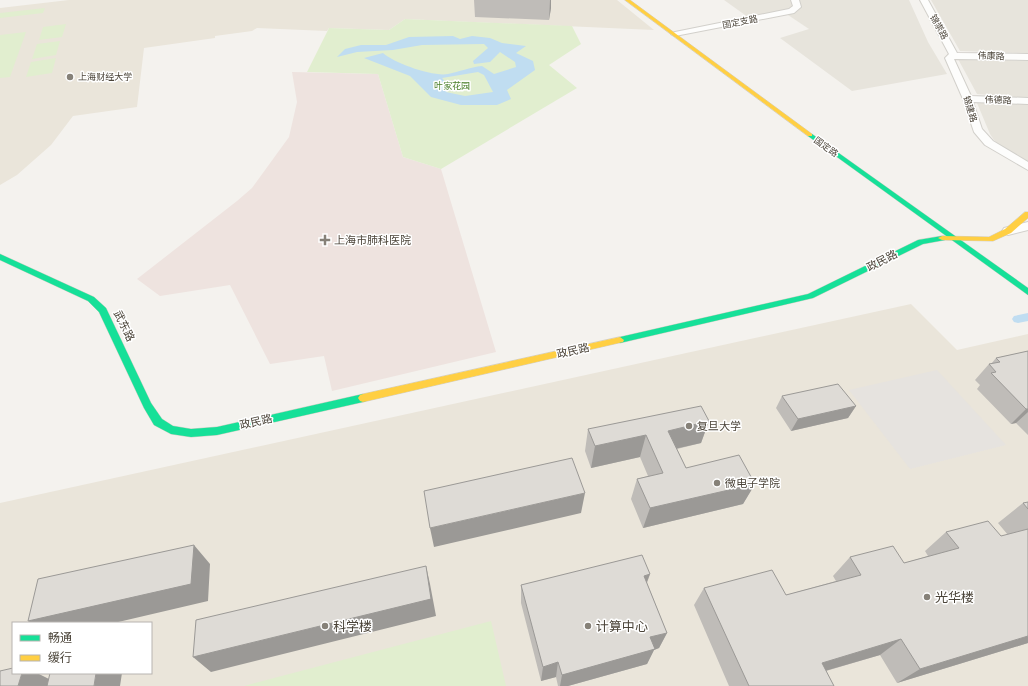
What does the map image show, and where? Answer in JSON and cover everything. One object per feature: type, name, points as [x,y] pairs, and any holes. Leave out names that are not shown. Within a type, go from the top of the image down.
[{"type":"street","name":"国定路","points":[[627,0],[677,33],[709,61],[1028,292]]},
{"type":"street","name":"国定路","points":[[633,0],[1028,284]]},
{"type":"street","name":"国定支路","points":[[677,33],[791,11],[797,7],[795,0]]},
{"type":"street","name":"锦崇路","points":[[924,0],[954,55]]},
{"type":"street","name":"伟康路","points":[[954,55],[1028,57]]},
{"type":"street","name":"锦建路","points":[[954,55],[950,58],[968,99],[972,119],[982,136],[1000,152],[1028,167]]},
{"type":"street","name":"伟德路","points":[[968,99],[1028,101]]},
{"type":"street","name":"政民路","points":[[171,430],[191,433],[217,431],[759,309],[810,296],[921,242],[938,238],[990,239],[1008,230],[1028,214]]},
{"type":"street","points":[[1008,230],[1028,226]]},
{"type":"street","name":"武东路","points":[[0,257],[91,299],[103,310],[147,405],[158,422],[171,430]]},
{"type":"shaded area","name":"上海财经大学","points":[[69,0],[617,0],[654,30],[405,19],[389,30],[329,28],[327,31],[257,28],[252,31],[215,36],[215,38],[144,48],[137,107],[73,116],[51,145],[17,175],[0,185],[0,8]]},
{"type":"shaded area","points":[[724,0],[909,0],[928,42],[947,74],[852,91],[780,38],[809,29],[785,13],[752,20]]},
{"type":"shaded area","points":[[931,0],[1028,0],[1028,53],[960,51]]},
{"type":"shaded area","points":[[958,59],[1028,61],[1028,98],[977,94]]},
{"type":"shaded area","name":"上海市肺科医院","points":[[292,72],[378,74],[403,157],[441,169],[496,352],[332,391],[324,356],[270,364],[230,285],[160,296],[137,279],[252,188],[289,137],[297,102]]},
{"type":"shaded area","points":[[977,103],[1028,104],[1028,163],[1003,149],[994,140]]},
{"type":"shaded area","name":"复旦大学","points":[[911,304],[957,350],[1028,334],[1028,686],[0,686],[0,503]]},
{"type":"shaded area","points":[[937,370],[1006,445],[910,469],[849,390]]},
{"type":"green space","points":[[45,8],[43,13],[0,18],[0,13]]},
{"type":"green space","name":"叶家花园","points":[[405,19],[572,26],[581,44],[549,65],[577,88],[441,169],[403,157],[378,74],[307,72],[329,28],[389,30]]},
{"type":"green space","points":[[66,24],[62,37],[39,40],[43,27]]},
{"type":"green space","points":[[26,32],[10,77],[0,78],[0,35]]},
{"type":"green space","points":[[60,41],[56,55],[32,59],[37,44]]},
{"type":"green space","points":[[56,58],[52,73],[26,77],[31,62]]},
{"type":"green space","points":[[491,621],[506,686],[244,686]]},
{"type":"water","points":[[453,36],[460,39],[472,36],[490,38],[502,43],[526,46],[516,53],[533,61],[535,70],[507,90],[511,99],[497,105],[461,105],[431,97],[410,76],[364,58],[383,53],[404,65],[441,74],[448,74],[482,66],[494,74],[516,67],[515,62],[500,52],[490,62],[474,64],[473,61],[488,48],[484,44],[422,45],[393,50],[357,52],[337,57],[345,49],[361,45],[386,45],[409,37]],"holes":[[[478,72],[484,75],[493,92],[465,96],[446,92],[450,87],[442,78]]]},
{"type":"building","points":[[1028,351],[1028,409],[1026,409],[991,373],[996,372],[989,364],[1000,362],[996,358]]},
{"type":"building","points":[[838,384],[856,406],[798,419],[782,396]]},
{"type":"building","points":[[701,406],[709,421],[668,431],[686,468],[739,455],[755,484],[650,508],[637,479],[663,473],[646,435],[595,446],[588,429]]},
{"type":"building","points":[[572,458],[585,493],[430,528],[424,491]]},
{"type":"building","points":[[1028,502],[1028,509],[1023,503]]},
{"type":"building","name":"光华楼","points":[[988,521],[1001,536],[1028,529],[1028,636],[920,669],[901,639],[822,663],[834,686],[749,686],[704,588],[772,570],[786,595],[861,575],[850,557],[893,546],[904,563],[959,548],[946,532]]},
{"type":"building","points":[[194,545],[191,584],[28,621],[38,579]]},
{"type":"building","name":"计算中心","points":[[642,555],[650,574],[644,576],[667,633],[650,637],[655,649],[562,675],[558,662],[543,667],[521,585]]},
{"type":"building","points":[[426,566],[431,599],[193,657],[196,620]]},
{"type":"building","points":[[12,668],[12,674],[22,674],[18,686],[0,686],[0,671]]},
{"type":"building","points":[[50,674],[96,674],[94,686],[47,686]]},
{"type":"waterway","points":[[1018,319],[1028,317]]},
{"type":"traffic: fast","points":[[810,135],[1028,292]]},
{"type":"traffic: fast","points":[[620,340],[810,296],[921,242],[942,238]]},
{"type":"traffic: fast","points":[[0,257],[91,299],[103,310],[147,405],[158,422],[171,430],[191,433],[217,431],[363,398]]},
{"type":"traffic: slow","points":[[627,0],[810,135]]},
{"type":"traffic: slow","points":[[942,238],[990,239],[1008,231],[1028,214]]},
{"type":"traffic: slow","points":[[363,398],[620,340]]},
{"type":"place","name":"上海财经大学","points":[[70,77]]},
{"type":"place","name":"上海市肺科医院","points":[[325,240]]},
{"type":"place","name":"复旦大学","points":[[689,426]]},
{"type":"place","name":"微电子学院","points":[[717,483]]},
{"type":"place","name":"光华楼","points":[[927,597]]},
{"type":"place","name":"科学楼","points":[[325,626]]},
{"type":"place","name":"计算中心","points":[[588,626]]}]
